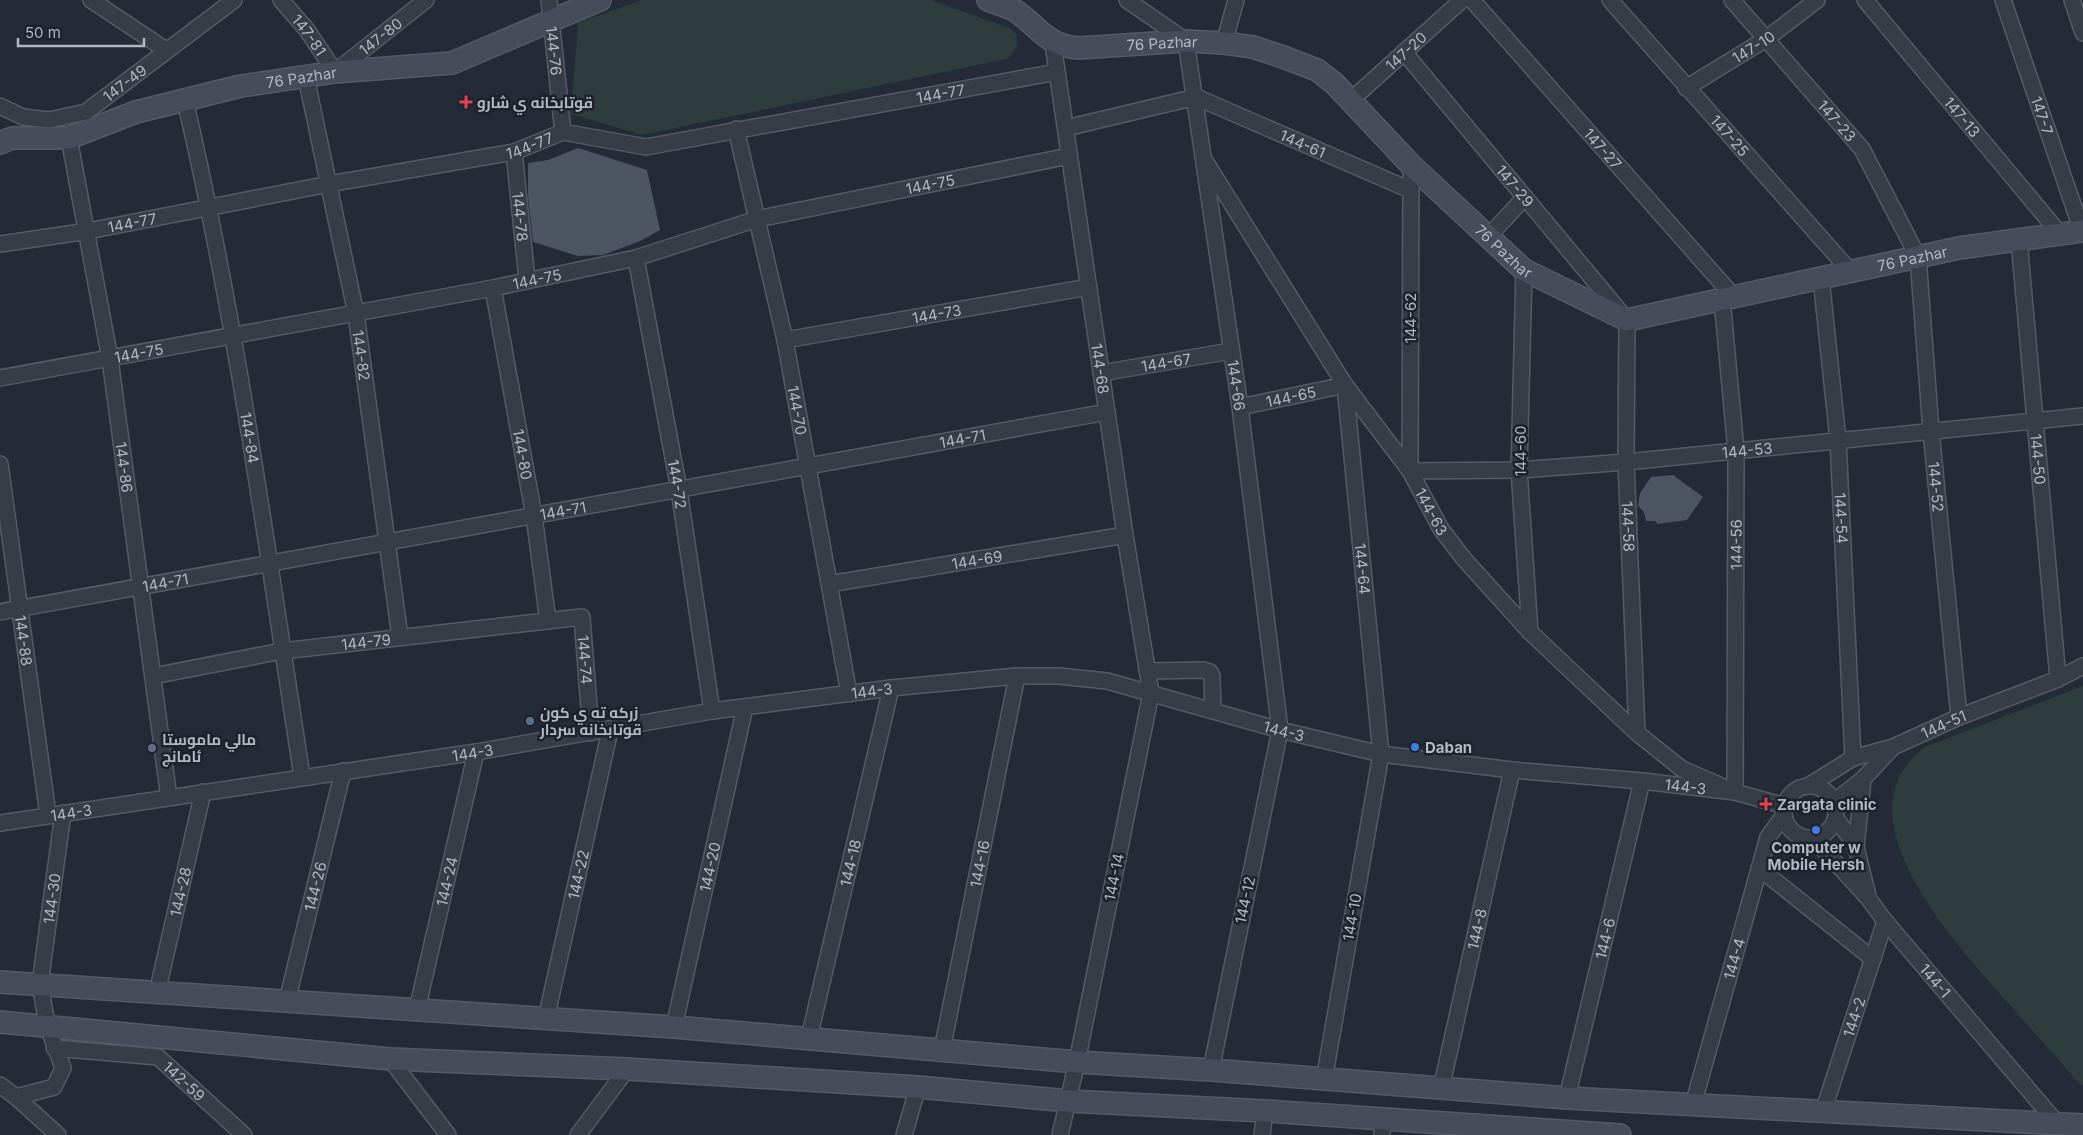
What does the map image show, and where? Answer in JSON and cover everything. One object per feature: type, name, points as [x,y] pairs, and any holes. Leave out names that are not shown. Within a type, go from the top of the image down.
[{"type":"street","points":[[91,0],[166,50]]},
{"type":"street","name":"147-49","points":[[1,109],[23,117],[49,120],[86,112],[234,0]]},
{"type":"street","name":"147-81","points":[[281,0],[307,30],[335,72]]},
{"type":"street","name":"147-80","points":[[335,72],[426,0]]},
{"type":"street","name":"76 Pazhar","points":[[0,143],[12,138],[69,138],[136,112],[241,86],[335,72],[452,64],[555,9],[600,0]]},
{"type":"street","points":[[988,0],[1014,5],[1053,44]]},
{"type":"street","points":[[1127,0],[1186,41]]},
{"type":"street","points":[[1224,43],[1236,0]]},
{"type":"street","name":"147-20","points":[[1350,100],[1462,0]]},
{"type":"street","name":"147-27","points":[[1472,0],[1728,298]]},
{"type":"street","name":"147-25","points":[[1610,0],[1851,272]]},
{"type":"street","name":"147-23","points":[[1732,0],[1862,149],[1918,257]]},
{"type":"street","name":"147-10","points":[[1686,88],[1766,39],[1817,0]]},
{"type":"street","name":"147-13","points":[[1865,0],[2060,234]]},
{"type":"street","name":"147-7","points":[[2003,0],[2082,231]]},
{"type":"street","points":[[2072,0],[2083,33]]},
{"type":"street","name":"144-76","points":[[555,9],[563,132]]},
{"type":"street","name":"76 Pazhar","points":[[1053,44],[1064,48],[1078,48],[1186,41],[1224,43],[1283,56],[1317,70],[1335,84],[1412,165],[1524,270],[1627,320],[1959,248],[2082,231]]},
{"type":"street","name":"144-66","points":[[1186,41],[1196,97],[1240,407],[1280,730]]},
{"type":"street","name":"144-68","points":[[1053,44],[1125,535],[1151,693]]},
{"type":"street","name":"147-29","points":[[1404,52],[1627,320]]},
{"type":"street","name":"144-77","points":[[0,244],[88,231],[329,184],[514,152],[563,132],[646,147],[736,129],[1057,72]]},
{"type":"street","name":"144-82","points":[[306,77],[356,314],[400,637]]},
{"type":"street","points":[[1066,128],[1196,97]]},
{"type":"street","name":"144-61","points":[[1196,97],[1410,190]]},
{"type":"street","name":"144-84","points":[[184,100],[210,207],[234,336],[302,776]]},
{"type":"street","name":"144-70","points":[[736,129],[785,340],[849,694]]},
{"type":"street","name":"144-86","points":[[69,138],[88,231],[110,359],[169,798]]},
{"type":"street","name":"144-78","points":[[514,152],[527,280]]},
{"type":"street","name":"144-75","points":[[0,378],[493,288],[636,258],[756,219],[1070,156]]},
{"type":"street","name":"144-63","points":[[1204,161],[1344,385],[1410,471],[1441,529],[1464,559],[1530,632],[1637,733],[1682,769],[1739,792]]},
{"type":"street","name":"144-62","points":[[1410,471],[1410,190],[1412,165]]},
{"type":"street","points":[[1488,237],[1524,197]]},
{"type":"street","name":"144-50","points":[[2019,240],[2058,679]]},
{"type":"street","name":"144-52","points":[[1918,257],[1931,431],[1959,717]]},
{"type":"street","name":"144-72","points":[[636,258],[679,490],[712,711]]},
{"type":"street","name":"144-60","points":[[1524,270],[1519,470],[1530,632]]},
{"type":"street","name":"144-54","points":[[1821,278],[1838,440],[1853,758]]},
{"type":"street","name":"144-73","points":[[785,340],[1089,287]]},
{"type":"street","name":"144-80","points":[[493,288],[534,516],[548,622]]},
{"type":"street","name":"144-56","points":[[1728,298],[1736,450],[1739,792]]},
{"type":"street","name":"144-58","points":[[1627,320],[1626,462],[1637,733]]},
{"type":"street","name":"144-67","points":[[1101,373],[1231,351]]},
{"type":"street","name":"144-65","points":[[1240,407],[1344,385]]},
{"type":"street","name":"144-64","points":[[1344,385],[1381,754]]},
{"type":"street","name":"144-71","points":[[0,612],[20,610],[1107,412]]},
{"type":"street","name":"144-53","points":[[1410,471],[1519,470],[1626,462],[2083,416]]},
{"type":"street","name":"144-88","points":[[0,464],[20,610],[56,814]]},
{"type":"street","name":"144-69","points":[[829,584],[1125,535]]},
{"type":"street","name":"144-79","points":[[153,676],[282,651],[582,617]]},
{"type":"street","name":"144-74","points":[[582,617],[591,734]]},
{"type":"street","name":"144-51","points":[[1808,786],[1853,758],[1894,746],[1959,717],[2058,679],[2083,666]]},
{"type":"street","points":[[1147,670],[1204,670],[1210,672],[1212,676],[1213,711]]},
{"type":"street","name":"144-3","points":[[0,823],[302,776],[591,734],[712,711],[891,688],[1017,676],[1060,676],[1107,681],[1280,730],[1381,754],[1512,770],[1642,781],[1739,792],[1793,793]]},
{"type":"street","name":"144-16","points":[[942,1050],[1017,676]]},
{"type":"street","name":"144-18","points":[[809,1038],[891,688]]},
{"type":"street","name":"144-14","points":[[1060,1135],[1069,1101],[1151,693]]},
{"type":"street","name":"144-20","points":[[674,1027],[745,707]]},
{"type":"street","name":"144-22","points":[[546,1019],[610,730]]},
{"type":"street","name":"144-12","points":[[1211,1070],[1280,730]]},
{"type":"street","points":[[1834,802],[1882,762],[1894,746]]},
{"type":"street","name":"144-24","points":[[417,1010],[476,752]]},
{"type":"street","name":"144-10","points":[[1324,1080],[1381,754]]},
{"type":"street","name":"144-8","points":[[1442,1089],[1512,770]]},
{"type":"street","name":"144-26","points":[[287,1001],[343,771]]},
{"type":"street","points":[[1863,779],[1856,847],[1868,898]]},
{"type":"street","name":"144-6","points":[[1567,1098],[1642,781]]},
{"type":"street","points":[[1785,810],[1793,793],[1808,786],[1824,790],[1834,802],[1836,818],[1856,847]]},
{"type":"street","name":"144-28","points":[[157,993],[203,792]]},
{"type":"street","name":"144-3","points":[[1739,792],[1785,810]]},
{"type":"street","name":"144-1","points":[[1785,810],[1791,829],[1797,835],[1813,838],[1868,898],[2056,1128]]},
{"type":"street","name":"144-4","points":[[1693,1105],[1768,837],[1785,810]]},
{"type":"street","name":"144-30","points":[[16,1098],[54,1087],[63,1068],[54,1048],[47,1024],[40,984],[56,814]]},
{"type":"street","points":[[1813,838],[1828,832],[1836,818]]},
{"type":"street","points":[[1759,868],[1873,959]]},
{"type":"street","name":"144-2","points":[[1823,1112],[1885,921]]},
{"type":"street","points":[[0,982],[674,1027],[1077,1062],[1211,1070],[1567,1098],[1823,1112],[2056,1128],[2083,1125]]},
{"type":"street","points":[[0,1022],[47,1024],[390,1058],[918,1087],[1069,1101],[1265,1111],[1383,1127],[1620,1135]]},
{"type":"street","name":"142-59","points":[[54,1048],[158,1057],[244,1135]]},
{"type":"street","points":[[390,1058],[448,1135]]},
{"type":"street","points":[[578,1135],[627,1070]]},
{"type":"street","points":[[0,1086],[58,1135]]},
{"type":"street","points":[[904,1135],[918,1087]]},
{"type":"street","points":[[1262,1135],[1265,1111]]},
{"type":"shaded area","points":[[642,0],[931,0],[1009,28],[1015,32],[1017,43],[1012,54],[1006,59],[642,135],[571,114],[578,23]]},
{"type":"shaded area","points":[[2083,686],[2083,1086],[1968,957],[1941,922],[1917,885],[1899,847],[1892,810],[1900,776],[1925,747]]},
{"type":"building","points":[[578,148],[647,170],[660,230],[640,241],[603,255],[578,256],[533,242],[528,195],[528,163],[548,160]]},
{"type":"building","points":[[1673,475],[1703,497],[1687,520],[1658,524],[1655,521],[1646,521],[1644,512],[1638,506],[1640,493],[1651,477]]},
{"type":"place","name":"قوتابخانه ي شارو","points":[[466,102]]},
{"type":"place","name":"زركه ته ي كون قوتابخانه سردار","points":[[530,721]]},
{"type":"place","name":"Daban","points":[[1415,747]]},
{"type":"place","name":"مالي ماموستا ئامانج","points":[[152,748]]},
{"type":"place","name":"Zargata clinic","points":[[1766,804]]},
{"type":"place","name":"Computer w Mobile Hersh","points":[[1816,830]]}]
